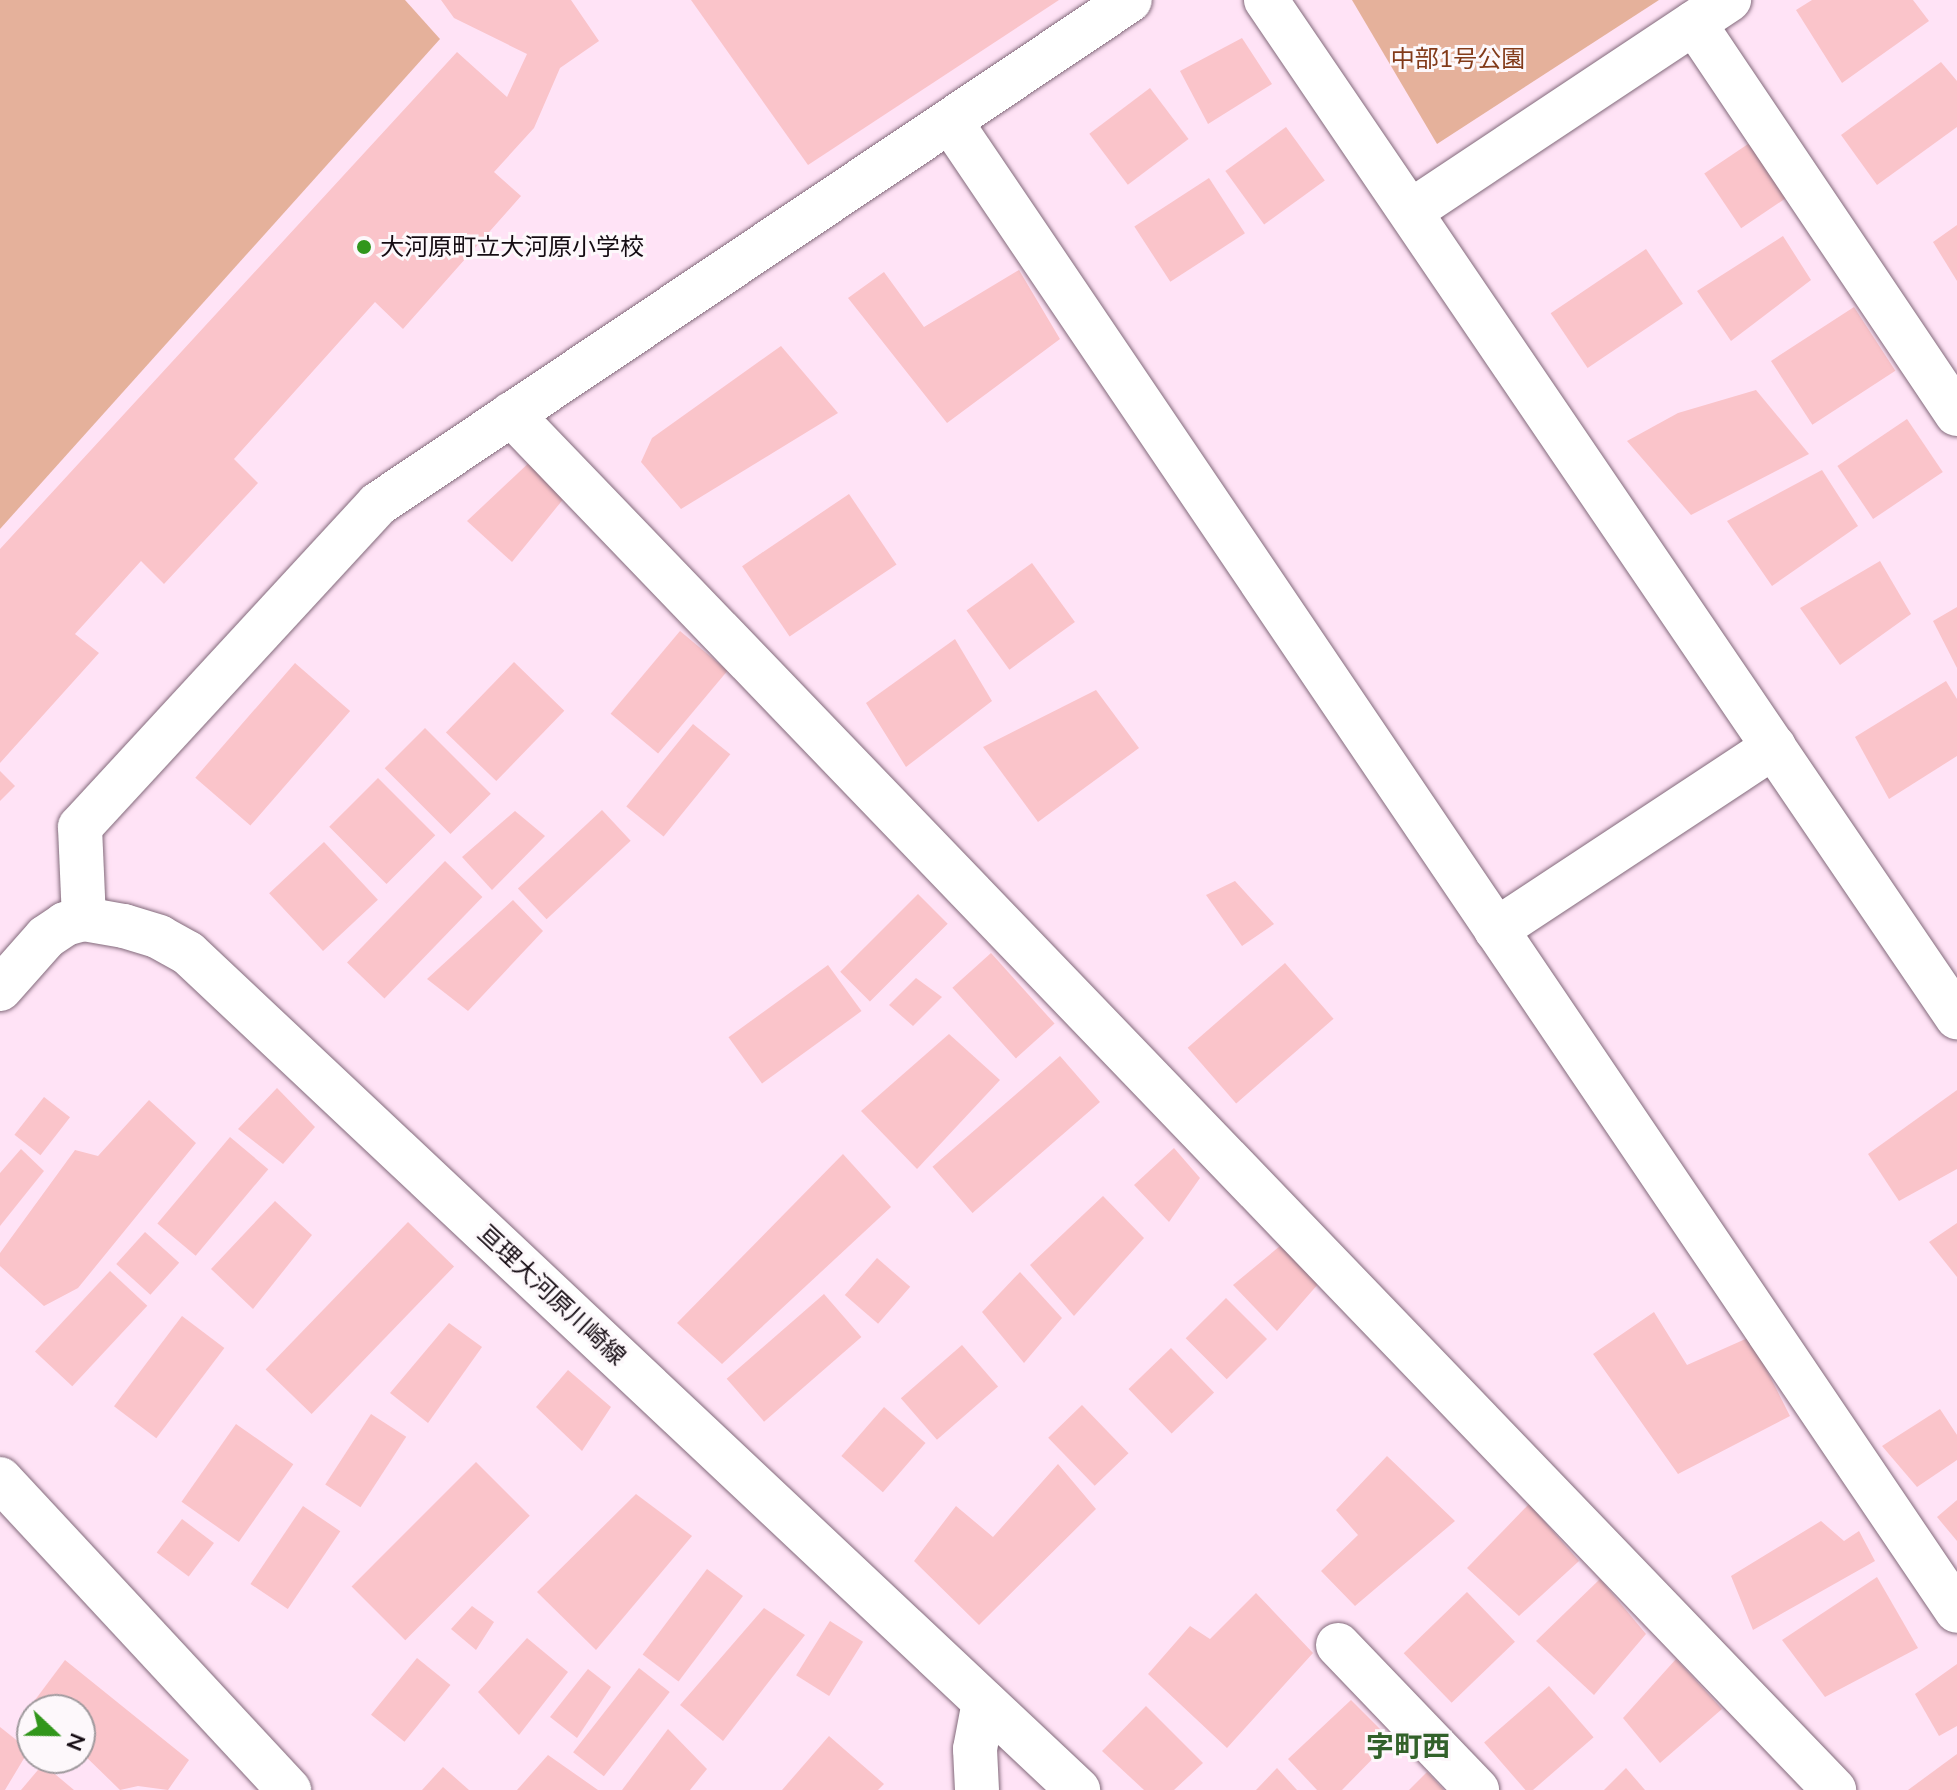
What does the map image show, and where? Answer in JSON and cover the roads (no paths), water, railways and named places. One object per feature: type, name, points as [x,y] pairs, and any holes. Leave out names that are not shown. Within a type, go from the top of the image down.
[{"type":"street","points":[[0,989],[46,937],[65,924],[84,919],[80,827],[378,504],[1130,0]]},
{"type":"street","points":[[1266,0],[1957,1017]]},
{"type":"street","points":[[1411,211],[1711,12],[1957,414]]},
{"type":"street","points":[[950,121],[1957,1611]]},
{"type":"street","points":[[511,414],[1834,1790]]},
{"type":"street","points":[[1496,930],[1774,747]]},
{"type":"street","name":"亘理大河原川崎線","points":[[84,919],[148,933],[188,953],[1078,1790]]},
{"type":"street","points":[[0,1479],[289,1790]]},
{"type":"street","points":[[1338,1645],[1477,1790]]},
{"type":"street","points":[[977,1790],[975,1749],[984,1702]]},
{"type":"place","name":"大河原町立大河原小学校","points":[[364,247]]},
{"type":"district","name":"字町西","points":[[1408,1746]]},
{"type":"park label","name":"中部1号公園","points":[[1458,59]]}]
